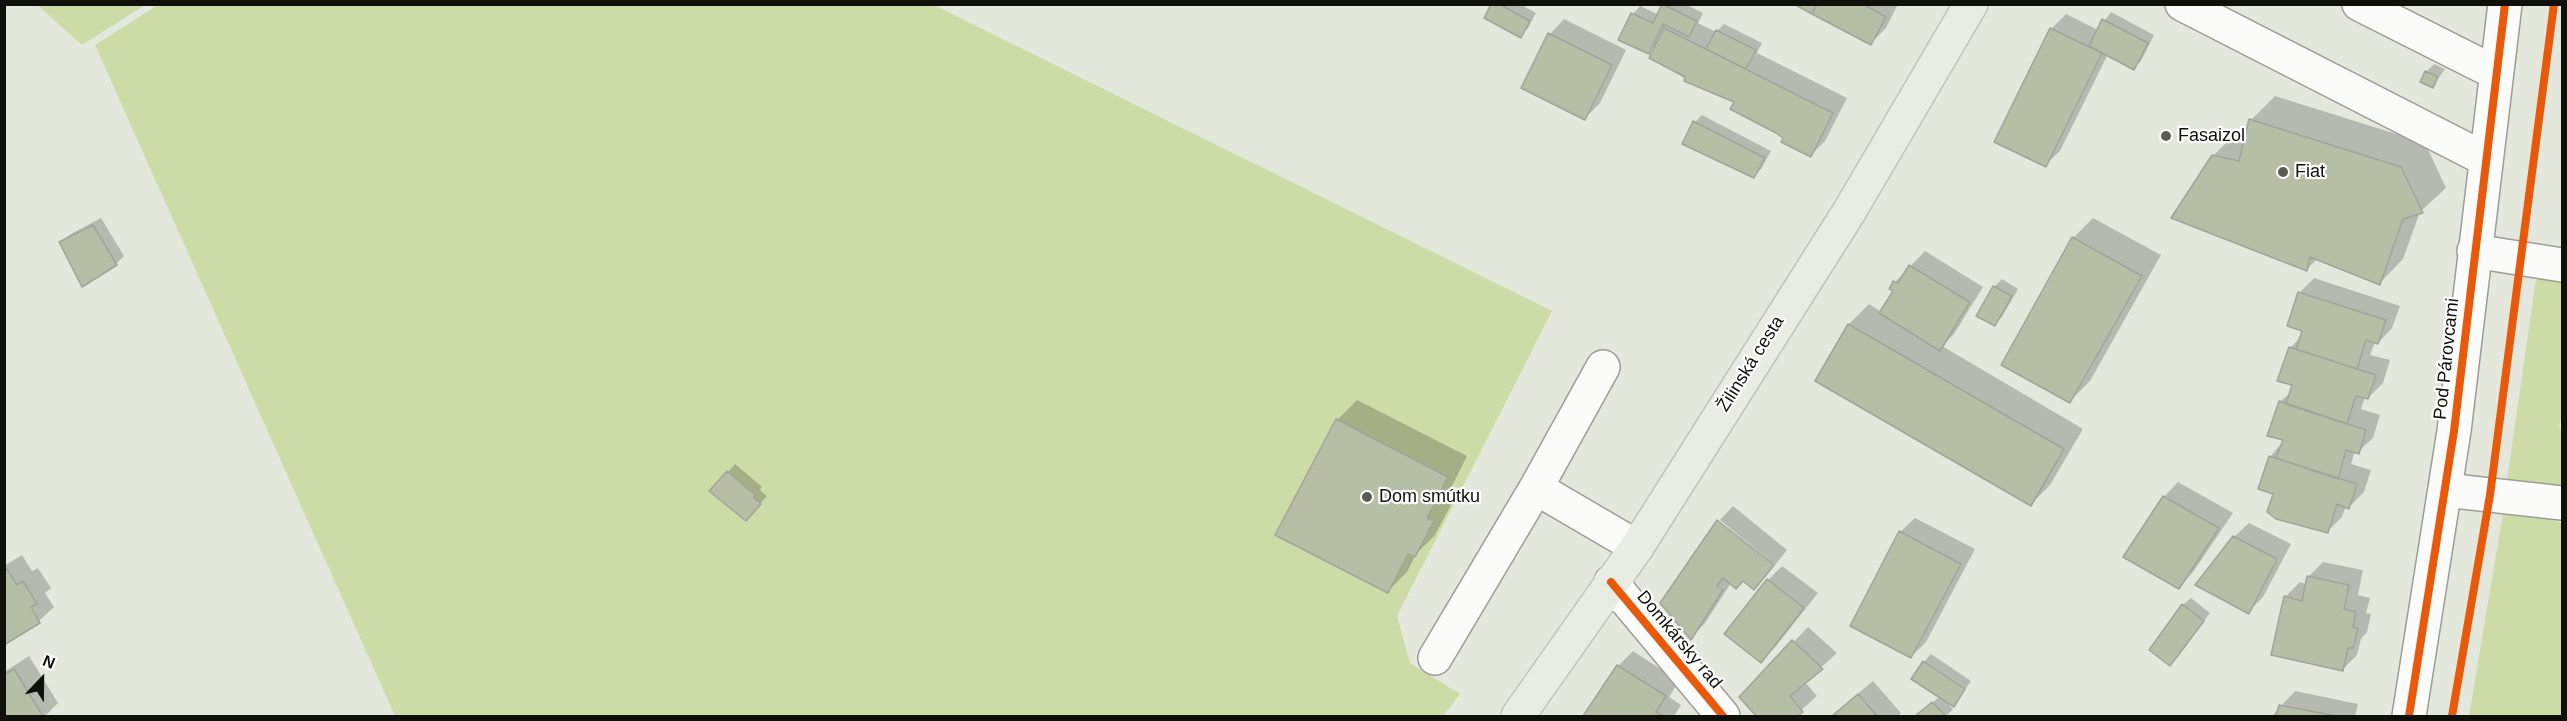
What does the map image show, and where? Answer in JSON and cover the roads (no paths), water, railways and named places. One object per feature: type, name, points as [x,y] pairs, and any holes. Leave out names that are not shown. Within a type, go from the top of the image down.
[{"type":"main road","name":"Žilinská cesta","points":[[1518,717],[1636,547],[1849,212],[1971,4]]},
{"type":"street","points":[[2182,4],[2485,159]]},
{"type":"street","points":[[2359,4],[2496,73]]},
{"type":"street","name":"Pod Párovcami","points":[[2409,717],[2454,431],[2505,4]]},
{"type":"street","points":[[2474,251],[2562,266]]},
{"type":"street","points":[[1435,658],[1536,488],[1603,367]]},
{"type":"street","points":[[1536,488],[1636,547]]},
{"type":"street","points":[[2445,490],[2562,503]]},
{"type":"street","name":"Domkársky rad","points":[[1611,582],[1723,717]]},
{"type":"place","name":"Fasaizol","points":[[2166,136]]},
{"type":"place","name":"Fiat","points":[[2283,172]]},
{"type":"place","name":"Dom smútku","points":[[1367,497]]}]
